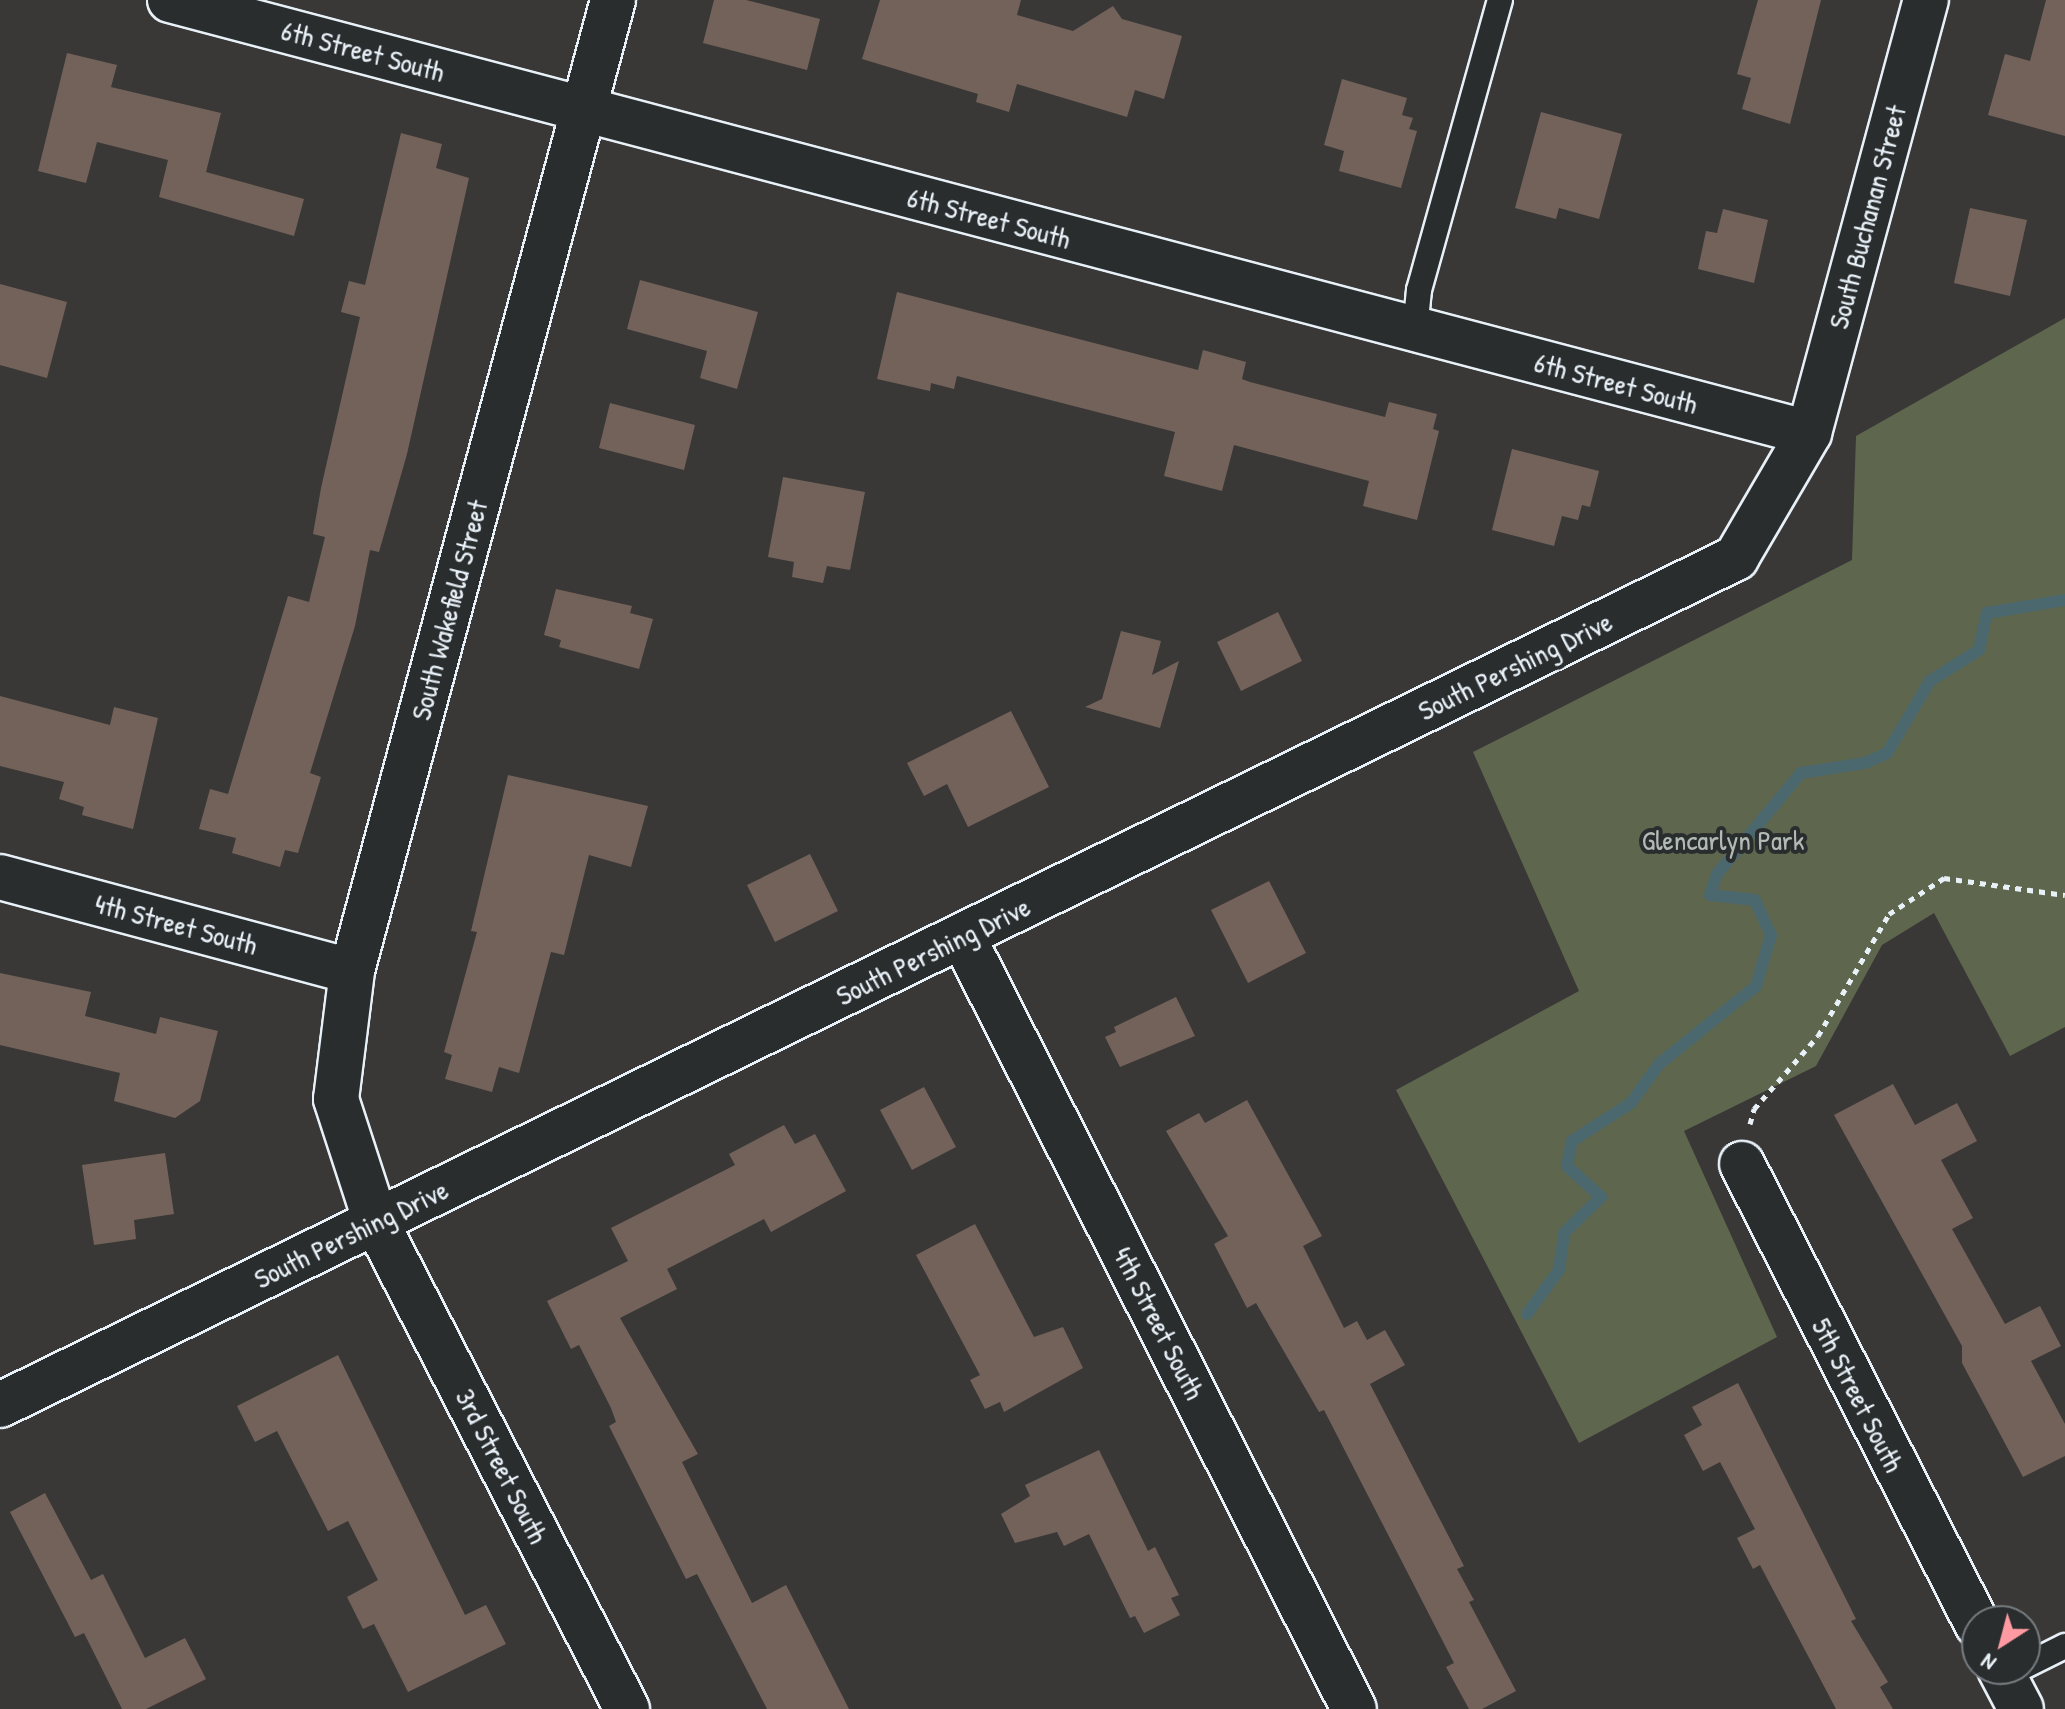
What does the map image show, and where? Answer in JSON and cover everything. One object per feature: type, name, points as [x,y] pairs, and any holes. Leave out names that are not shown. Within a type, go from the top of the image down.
[{"type":"street","name":"6th Street South","points":[[170,0],[1809,433]]},
{"type":"street","name":"South Wakefield Street","points":[[376,1222],[336,1099],[352,971],[613,0]]},
{"type":"street","name":"South Buchanan Street","points":[[1809,433],[1926,0]]},
{"type":"street","name":"South Pershing Drive","points":[[0,1405],[1736,558],[1809,433]]},
{"type":"street","name":"4th Street South","points":[[0,877],[352,971]]},
{"type":"street","name":"4th Street South","points":[[963,937],[1354,1709]]},
{"type":"street","name":"5th Street South","points":[[1742,1164],[1967,1605]]},
{"type":"street","name":"3rd Street South","points":[[376,1222],[627,1709]]},
{"type":"lane","points":[[1415,330],[1419,290],[1500,0]]},
{"type":"lane","points":[[2041,1661],[2065,1646]]},
{"type":"path","points":[[1742,1164],[1754,1109],[1818,1036],[1889,914],[1944,878],[2065,895]]},
{"type":"green space","name":"Glencarlyn Park","points":[[2065,318],[2065,1027],[2010,1056],[1934,913],[1882,945],[1816,1066],[1684,1131],[1777,1337],[1579,1443],[1396,1090],[1579,991],[1473,752],[1852,560],[1856,436]]},
{"type":"building","points":[[714,0],[746,0],[820,19],[807,70],[703,43]]},
{"type":"building","points":[[880,0],[1021,0],[1017,15],[1073,31],[1113,6],[1122,19],[1182,36],[1164,99],[1135,90],[1127,117],[1017,84],[1009,112],[976,102],[978,94],[862,59]]},
{"type":"building","points":[[1758,0],[1821,0],[1790,124],[1742,109],[1751,78],[1737,74]]},
{"type":"building","points":[[2046,0],[2065,0],[2065,136],[1988,115],[2005,54],[2030,61]]},
{"type":"building","points":[[67,53],[117,65],[111,87],[221,113],[206,172],[304,199],[294,236],[159,197],[168,160],[97,142],[86,183],[38,171]]},
{"type":"building","points":[[1342,79],[1407,98],[1402,115],[1413,118],[1409,129],[1417,131],[1401,188],[1339,171],[1344,151],[1324,145]]},
{"type":"building","points":[[1541,112],[1622,134],[1599,219],[1559,208],[1556,219],[1515,208]]},
{"type":"building","points":[[401,133],[442,144],[436,168],[469,178],[407,454],[379,552],[370,550],[355,626],[310,773],[321,777],[298,853],[285,850],[280,867],[232,853],[236,838],[199,829],[210,789],[228,794],[288,596],[309,602],[325,537],[313,534],[321,488],[360,317],[341,312],[349,281],[365,285]]},
{"type":"building","points":[[1970,208],[2027,220],[2010,296],[1954,283]]},
{"type":"building","points":[[1723,209],[1768,220],[1754,283],[1698,269],[1706,231],[1717,233]]},
{"type":"building","points":[[640,280],[758,312],[737,389],[700,378],[707,351],[627,329]]},
{"type":"building","points":[[0,284],[67,302],[47,378],[0,365]]},
{"type":"building","points":[[897,292],[1198,370],[1203,350],[1246,362],[1242,379],[1250,382],[1385,417],[1389,402],[1437,414],[1433,429],[1439,431],[1417,520],[1363,506],[1369,481],[1234,445],[1222,491],[1164,476],[1175,432],[957,376],[954,389],[931,383],[930,391],[877,379]]},
{"type":"building","points":[[610,403],[695,425],[684,470],[599,448]]},
{"type":"building","points":[[1512,449],[1599,471],[1590,507],[1582,505],[1578,520],[1562,516],[1554,546],[1492,530]]},
{"type":"building","points":[[783,477],[865,492],[850,570],[827,566],[823,583],[792,577],[794,562],[768,557]]},
{"type":"building","points":[[556,589],[632,606],[630,613],[653,619],[639,669],[559,647],[561,640],[544,635]]},
{"type":"building","points":[[1278,612],[1302,661],[1241,691],[1217,642]]},
{"type":"building","points":[[1121,631],[1161,641],[1152,675],[1179,661],[1160,728],[1085,707],[1102,699]]},
{"type":"building","points":[[0,696],[110,725],[114,707],[158,718],[133,829],[82,815],[84,807],[59,799],[64,782],[0,766]]},
{"type":"building","points":[[1011,711],[1049,787],[968,827],[947,784],[924,796],[907,763]]},
{"type":"building","points":[[508,775],[648,806],[631,867],[589,855],[564,955],[551,952],[519,1073],[499,1067],[492,1092],[445,1079],[452,1055],[444,1052],[477,932],[471,931]]},
{"type":"building","points":[[810,854],[838,911],[775,942],[747,885]]},
{"type":"building","points":[[1269,881],[1306,953],[1248,983],[1211,910]]},
{"type":"building","points":[[0,973],[91,992],[85,1016],[156,1034],[160,1017],[218,1031],[200,1101],[175,1118],[114,1101],[120,1073],[0,1045]]},
{"type":"building","points":[[1176,997],[1195,1036],[1120,1067],[1105,1037],[1116,1032],[1114,1027]]},
{"type":"building","points":[[1893,1084],[1915,1125],[1957,1103],[1977,1141],[1941,1160],[1973,1218],[1952,1229],[2005,1324],[2040,1306],[2061,1346],[2031,1361],[2065,1424],[2065,1456],[2023,1477],[1962,1363],[1962,1346],[1834,1115]]},
{"type":"building","points":[[924,1087],[956,1147],[912,1170],[880,1110]]},
{"type":"building","points":[[1247,1100],[1322,1236],[1303,1246],[1344,1328],[1357,1321],[1367,1340],[1385,1330],[1405,1365],[1370,1384],[1464,1566],[1457,1569],[1474,1600],[1469,1602],[1516,1691],[1482,1709],[1469,1709],[1446,1667],[1454,1663],[1324,1410],[1319,1412],[1256,1303],[1247,1308],[1214,1244],[1228,1236],[1166,1131],[1199,1113],[1205,1123]]},
{"type":"building","points":[[784,1125],[795,1144],[815,1134],[846,1191],[771,1232],[764,1219],[667,1269],[677,1289],[620,1318],[698,1454],[682,1462],[752,1603],[786,1585],[849,1709],[767,1709],[697,1574],[686,1579],[609,1426],[616,1422],[611,1408],[579,1345],[571,1349],[547,1301],[628,1261],[611,1228],[735,1165],[729,1154]]},
{"type":"building","points":[[165,1153],[174,1214],[134,1220],[136,1239],[94,1245],[82,1165]]},
{"type":"building","points":[[975,1224],[1034,1337],[1063,1327],[1083,1368],[1004,1412],[1000,1402],[985,1409],[970,1380],[980,1375],[916,1255]]},
{"type":"building","points":[[338,1355],[465,1615],[486,1605],[506,1644],[408,1692],[374,1624],[363,1629],[347,1597],[378,1580],[348,1521],[328,1531],[277,1431],[255,1442],[237,1406]]},
{"type":"building","points":[[1738,1383],[1856,1619],[1851,1621],[1888,1682],[1880,1687],[1893,1709],[1836,1709],[1760,1565],[1753,1569],[1737,1538],[1755,1529],[1720,1462],[1703,1471],[1684,1435],[1702,1425],[1692,1407]]},
{"type":"building","points":[[1099,1450],[1148,1551],[1155,1547],[1179,1595],[1171,1598],[1180,1615],[1144,1633],[1135,1616],[1130,1618],[1089,1534],[1064,1546],[1057,1532],[1015,1543],[1001,1514],[1030,1496],[1025,1485]]},
{"type":"building","points":[[45,1493],[91,1580],[103,1574],[145,1658],[185,1638],[206,1679],[146,1709],[122,1709],[84,1633],[75,1637],[10,1512]]},
{"type":"waterway","points":[[1527,1314],[1559,1270],[1564,1233],[1601,1197],[1567,1166],[1572,1141],[1631,1103],[1659,1064],[1756,986],[1771,935],[1755,900],[1710,895],[1717,874],[1801,773],[1865,763],[1887,753],[1930,681],[1979,650],[1987,613],[2065,600]]}]
